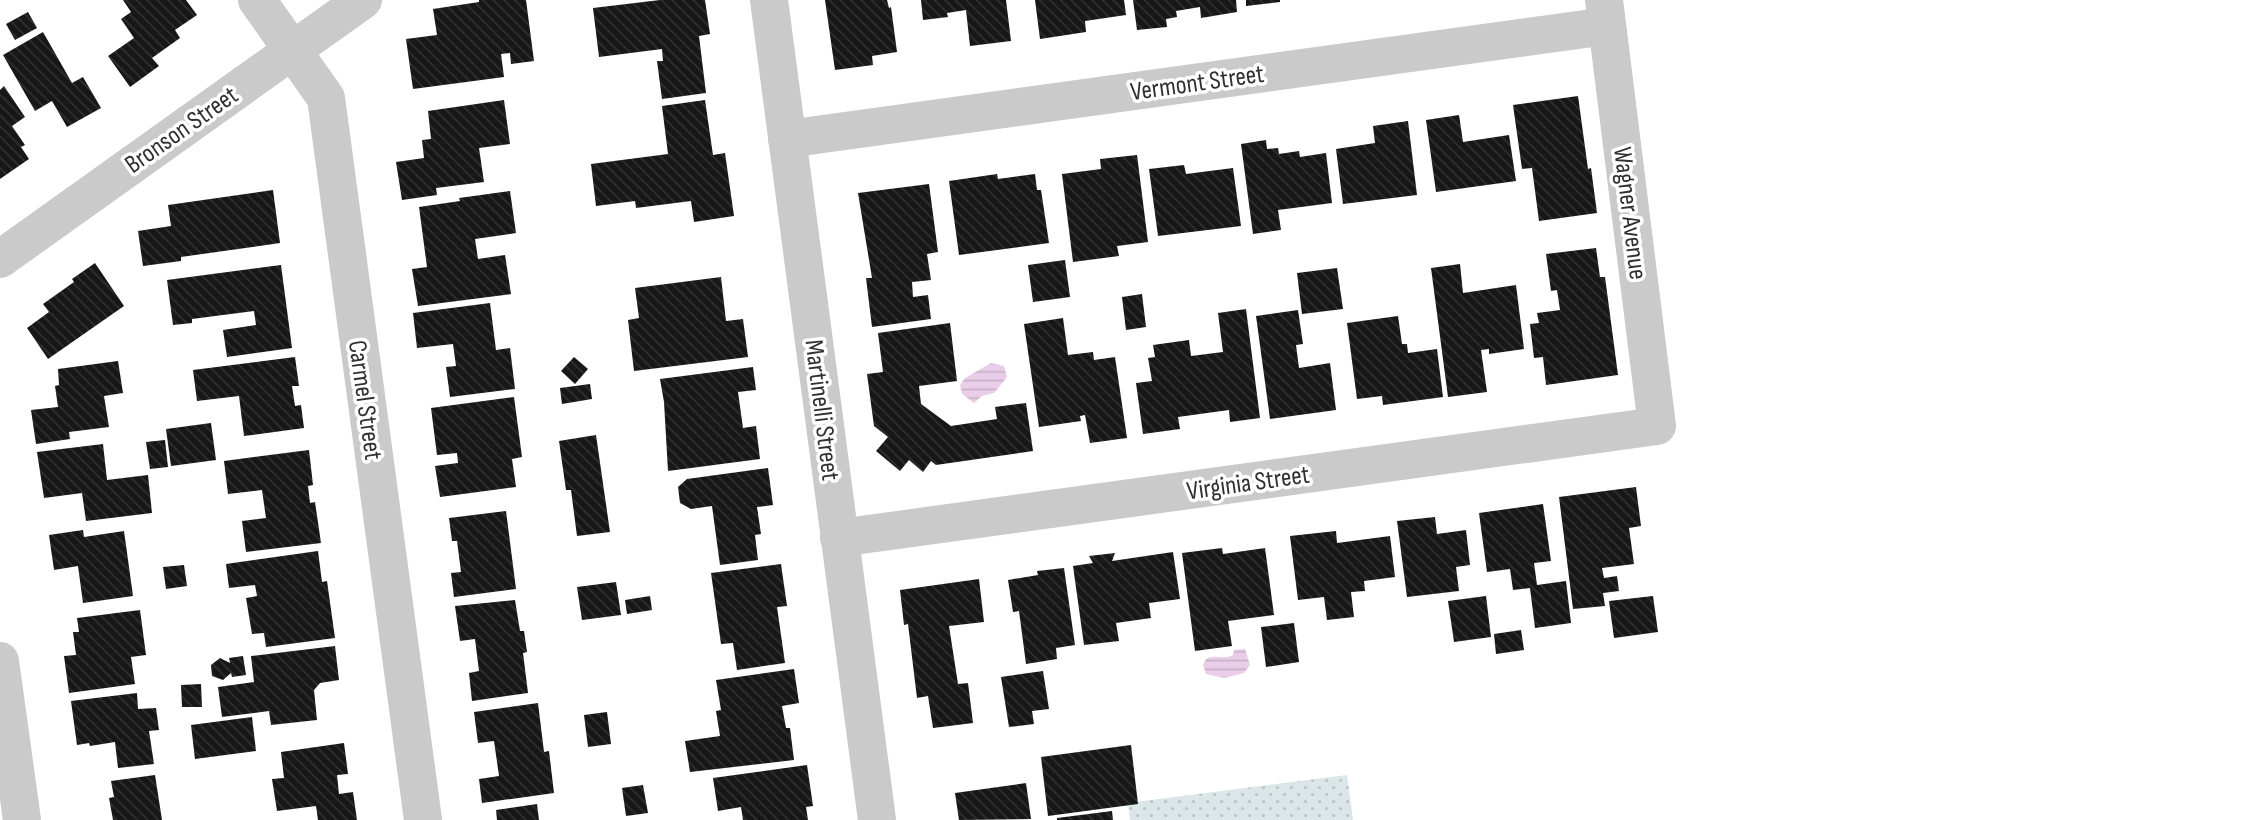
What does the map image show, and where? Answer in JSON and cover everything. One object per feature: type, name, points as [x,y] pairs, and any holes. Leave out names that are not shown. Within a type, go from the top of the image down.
[{"type":"street","name":"Carmel Street","points":[[257,0],[326,98],[423,820]]},
{"type":"street","name":"Bronson Street","points":[[0,259],[363,0]]},
{"type":"street","name":"Martinelli Street","points":[[769,0],[877,820]]},
{"type":"street","name":"Vermont Street","points":[[787,139],[1606,13]]},
{"type":"street","name":"Wagner Avenue","points":[[1606,13],[1657,426]]},
{"type":"street","name":"Virginia Street","points":[[839,538],[1657,426]]},
{"type":"street","points":[[0,661],[22,820]]},
{"type":"shaded area","points":[[991,363],[1004,366],[1007,377],[994,393],[982,396],[974,403],[962,394],[960,385],[965,378]]},
{"type":"shaded area","points":[[1245,649],[1250,665],[1244,673],[1224,678],[1206,674],[1203,665],[1206,659],[1230,656],[1234,650]]},
{"type":"shaded area","points":[[1347,775],[1353,820],[1130,820],[1128,803]]},
{"type":"building","points":[[123,0],[186,0],[197,15],[175,30],[180,38],[152,58],[159,66],[130,87],[108,56],[134,38],[121,19],[131,12]]},
{"type":"building","points":[[479,0],[526,0],[534,61],[511,64],[510,53],[501,54],[504,77],[413,89],[406,39],[437,35],[433,9]]},
{"type":"building","points":[[660,0],[705,0],[710,34],[699,36],[706,93],[662,99],[657,61],[663,61],[662,49],[599,57],[593,8]]},
{"type":"building","points":[[825,0],[887,0],[889,8],[891,7],[897,52],[872,56],[873,65],[835,70]]},
{"type":"building","points":[[921,0],[1006,0],[1011,41],[970,46],[966,10],[947,13],[948,17],[923,20]]},
{"type":"building","points":[[1035,0],[1124,0],[1126,15],[1085,21],[1086,32],[1040,39]]},
{"type":"building","points":[[1133,0],[1236,0],[1237,12],[1201,18],[1200,7],[1176,11],[1177,17],[1166,19],[1167,27],[1137,30]]},
{"type":"building","points":[[1246,0],[1280,0],[1280,2],[1246,6]]},
{"type":"building","points":[[28,12],[37,28],[15,40],[6,24]]},
{"type":"building","points":[[43,32],[72,83],[83,77],[101,108],[67,127],[52,101],[35,111],[3,55]]},
{"type":"building","points":[[4,86],[25,117],[12,126],[25,145],[21,147],[29,159],[0,179],[0,90]]},
{"type":"building","points":[[1578,96],[1597,213],[1539,221],[1532,168],[1522,169],[1513,105]]},
{"type":"building","points":[[504,100],[510,144],[479,148],[484,182],[436,188],[437,195],[402,200],[396,162],[424,158],[422,140],[431,139],[428,111]]},
{"type":"building","points":[[705,100],[713,155],[725,153],[734,216],[694,222],[691,201],[636,208],[635,201],[596,206],[591,164],[668,154],[662,106]]},
{"type":"building","points":[[1459,115],[1463,142],[1509,135],[1516,181],[1436,192],[1426,120]]},
{"type":"building","points":[[1408,121],[1417,195],[1343,204],[1336,149],[1375,143],[1373,126]]},
{"type":"building","points":[[1266,140],[1267,149],[1278,148],[1279,154],[1299,151],[1300,157],[1326,153],[1332,203],[1278,210],[1281,230],[1253,234],[1241,144]]},
{"type":"building","points":[[1137,155],[1148,242],[1117,246],[1119,256],[1073,262],[1062,174],[1101,169],[1100,159]]},
{"type":"building","points":[[1184,165],[1186,174],[1233,168],[1241,226],[1158,236],[1149,169]]},
{"type":"building","points":[[997,174],[998,179],[1035,174],[1037,190],[1041,190],[1049,243],[959,255],[949,181]]},
{"type":"building","points":[[929,184],[938,252],[927,254],[931,280],[912,282],[913,297],[928,295],[931,319],[872,327],[866,278],[872,278],[858,193]]},
{"type":"building","points":[[273,190],[280,243],[181,257],[181,261],[143,266],[138,231],[171,226],[168,205]]},
{"type":"building","points":[[510,191],[516,233],[475,239],[478,259],[505,255],[511,294],[418,306],[412,269],[427,267],[419,207]]},
{"type":"building","points":[[1596,248],[1600,277],[1605,277],[1618,375],[1546,385],[1543,357],[1534,358],[1530,324],[1539,323],[1537,313],[1560,310],[1557,290],[1551,291],[1546,254]]},
{"type":"building","points":[[1065,260],[1070,297],[1033,302],[1028,265]]},
{"type":"building","points":[[95,263],[124,306],[48,359],[27,328],[49,312],[43,304]]},
{"type":"building","points":[[1460,264],[1463,293],[1516,285],[1524,349],[1489,354],[1489,349],[1481,350],[1487,392],[1448,397],[1431,268]]},
{"type":"building","points":[[281,265],[292,348],[227,357],[223,330],[256,325],[254,311],[192,319],[192,323],[173,325],[167,280]]},
{"type":"building","points":[[1337,268],[1343,309],[1302,314],[1297,273]]},
{"type":"building","points":[[721,277],[726,321],[743,319],[748,357],[634,371],[628,320],[639,318],[635,288]]},
{"type":"building","points":[[1142,294],[1146,327],[1126,330],[1122,297]]},
{"type":"building","points":[[490,303],[496,350],[510,348],[515,389],[450,397],[446,367],[456,366],[453,344],[417,348],[413,313]]},
{"type":"building","points":[[1246,309],[1260,418],[1230,422],[1229,410],[1178,417],[1180,429],[1143,434],[1136,383],[1152,381],[1148,358],[1155,357],[1153,345],[1189,340],[1191,356],[1223,352],[1218,313]]},
{"type":"building","points":[[1298,310],[1303,344],[1296,345],[1299,368],[1330,363],[1336,410],[1270,419],[1256,316]]},
{"type":"building","points":[[1398,316],[1402,344],[1407,344],[1408,353],[1437,349],[1443,397],[1383,405],[1382,396],[1357,399],[1347,323]]},
{"type":"building","points":[[1063,318],[1068,355],[1093,352],[1094,360],[1115,357],[1127,438],[1090,443],[1085,415],[1080,416],[1081,421],[1039,427],[1024,324]]},
{"type":"building","points":[[950,323],[957,381],[919,386],[921,404],[951,426],[997,419],[995,407],[1026,403],[1033,451],[936,465],[931,461],[923,472],[909,460],[900,471],[876,451],[888,437],[874,426],[867,374],[883,372],[878,333]]},
{"type":"building","points":[[295,357],[299,386],[292,386],[295,406],[301,405],[304,428],[244,436],[239,396],[197,401],[193,370]]},
{"type":"building","points":[[574,357],[588,369],[575,384],[561,371]]},
{"type":"building","points":[[118,361],[123,393],[104,396],[109,427],[69,432],[70,439],[36,444],[31,410],[58,407],[55,386],[59,385],[58,369]]},
{"type":"building","points":[[753,367],[756,390],[738,392],[743,428],[756,426],[760,459],[668,471],[660,379]]},
{"type":"building","points":[[590,384],[592,399],[562,404],[560,388]]},
{"type":"building","points":[[514,397],[522,457],[512,459],[516,487],[440,497],[435,466],[458,463],[457,453],[437,455],[431,408]]},
{"type":"building","points":[[211,423],[216,460],[171,466],[166,429]]},
{"type":"building","points":[[596,435],[610,532],[577,536],[571,490],[566,490],[559,441]]},
{"type":"building","points":[[165,440],[168,467],[150,469],[146,442]]},
{"type":"building","points":[[103,444],[107,480],[148,475],[152,513],[86,521],[82,493],[44,498],[37,452]]},
{"type":"building","points":[[309,450],[313,485],[308,486],[310,503],[315,502],[321,543],[246,552],[242,521],[266,518],[262,490],[228,494],[224,461]]},
{"type":"building","points":[[768,468],[773,505],[757,507],[761,534],[755,535],[758,560],[720,565],[712,506],[691,509],[680,503],[678,487],[687,479]]},
{"type":"building","points":[[1636,487],[1641,526],[1629,528],[1634,564],[1602,568],[1604,578],[1617,576],[1619,591],[1603,593],[1605,606],[1573,609],[1559,497]]},
{"type":"building","points":[[1543,504],[1551,561],[1534,563],[1537,585],[1566,581],[1571,623],[1535,628],[1530,588],[1513,590],[1510,569],[1487,572],[1479,513]]},
{"type":"building","points":[[506,511],[516,589],[454,597],[451,573],[461,572],[457,541],[452,541],[449,518]]},
{"type":"building","points":[[1435,517],[1437,534],[1466,530],[1470,565],[1456,567],[1459,591],[1407,597],[1397,521]]},
{"type":"building","points":[[83,530],[84,537],[124,531],[133,596],[83,603],[78,566],[54,570],[49,535]]},
{"type":"building","points":[[1336,531],[1337,543],[1390,536],[1395,577],[1364,581],[1365,591],[1351,592],[1354,617],[1327,620],[1324,597],[1298,600],[1290,536]]},
{"type":"building","points":[[1222,548],[1223,554],[1265,548],[1274,615],[1228,621],[1232,646],[1195,651],[1182,553]]},
{"type":"building","points":[[318,551],[322,582],[327,581],[335,638],[266,647],[264,633],[252,634],[246,598],[257,596],[255,585],[229,588],[226,564]]},
{"type":"building","points":[[1173,552],[1180,599],[1149,603],[1151,618],[1116,623],[1119,641],[1084,645],[1073,566],[1093,563],[1089,556],[1115,553],[1112,561]]},
{"type":"building","points":[[781,564],[787,606],[777,607],[785,663],[737,670],[733,643],[721,644],[711,573]]},
{"type":"building","points":[[184,565],[187,586],[166,589],[163,567]]},
{"type":"building","points":[[1064,568],[1075,645],[1056,648],[1057,659],[1026,664],[1019,611],[1013,612],[1008,580],[1038,575],[1037,571]]},
{"type":"building","points":[[979,579],[984,622],[949,626],[958,684],[968,683],[973,723],[933,728],[928,696],[917,698],[908,624],[904,625],[900,590]]},
{"type":"building","points":[[616,582],[621,615],[582,620],[577,587]]},
{"type":"building","points":[[650,596],[652,610],[627,614],[625,600]]},
{"type":"building","points":[[1486,596],[1491,637],[1454,642],[1448,601]]},
{"type":"building","points":[[1653,596],[1658,632],[1614,638],[1609,601]]},
{"type":"building","points":[[515,600],[527,652],[523,653],[528,693],[472,701],[469,673],[479,671],[475,639],[460,641],[455,606]]},
{"type":"building","points":[[140,610],[146,655],[131,657],[135,684],[69,693],[64,656],[76,655],[73,632],[79,632],[77,618]]},
{"type":"building","points":[[1294,623],[1299,662],[1266,667],[1261,627]]},
{"type":"building","points":[[1521,630],[1524,650],[1496,654],[1494,634]]},
{"type":"building","points":[[335,646],[339,680],[320,683],[314,690],[317,720],[271,725],[269,711],[222,717],[218,687],[254,682],[251,656]]},
{"type":"building","points":[[243,656],[246,675],[232,677],[231,673],[223,680],[212,676],[211,665],[220,658],[230,663],[229,658]]},
{"type":"building","points":[[794,669],[799,703],[782,706],[786,728],[790,728],[794,760],[690,772],[685,741],[720,736],[716,711],[721,710],[716,680]]},
{"type":"building","points":[[1043,671],[1049,709],[1032,711],[1034,724],[1009,727],[1001,677]]},
{"type":"building","points":[[201,684],[202,707],[182,707],[181,685]]},
{"type":"building","points":[[137,693],[138,709],[156,708],[159,730],[149,731],[154,764],[118,768],[115,742],[77,745],[71,701]]},
{"type":"building","points":[[538,703],[544,752],[549,751],[554,793],[482,803],[479,779],[499,776],[494,741],[478,743],[474,712]]},
{"type":"building","points":[[607,712],[611,744],[588,747],[584,715]]},
{"type":"building","points":[[252,717],[256,751],[195,759],[191,725]]},
{"type":"building","points":[[344,743],[348,774],[337,775],[339,794],[353,792],[357,820],[318,820],[316,806],[277,811],[272,779],[284,778],[281,752]]},
{"type":"building","points":[[1131,745],[1138,804],[1048,816],[1041,757]]},
{"type":"building","points":[[807,765],[813,806],[806,807],[808,820],[743,820],[741,807],[718,811],[713,778]]},
{"type":"building","points":[[155,775],[162,820],[113,820],[109,798],[114,797],[111,781]]},
{"type":"building","points":[[1026,783],[1031,819],[959,820],[955,793]]},
{"type":"building","points":[[643,785],[648,813],[626,816],[622,788]]},
{"type":"building","points":[[537,804],[539,820],[497,820],[496,810]]},
{"type":"building","points":[[1112,811],[1113,820],[1057,820],[1057,818]]}]
